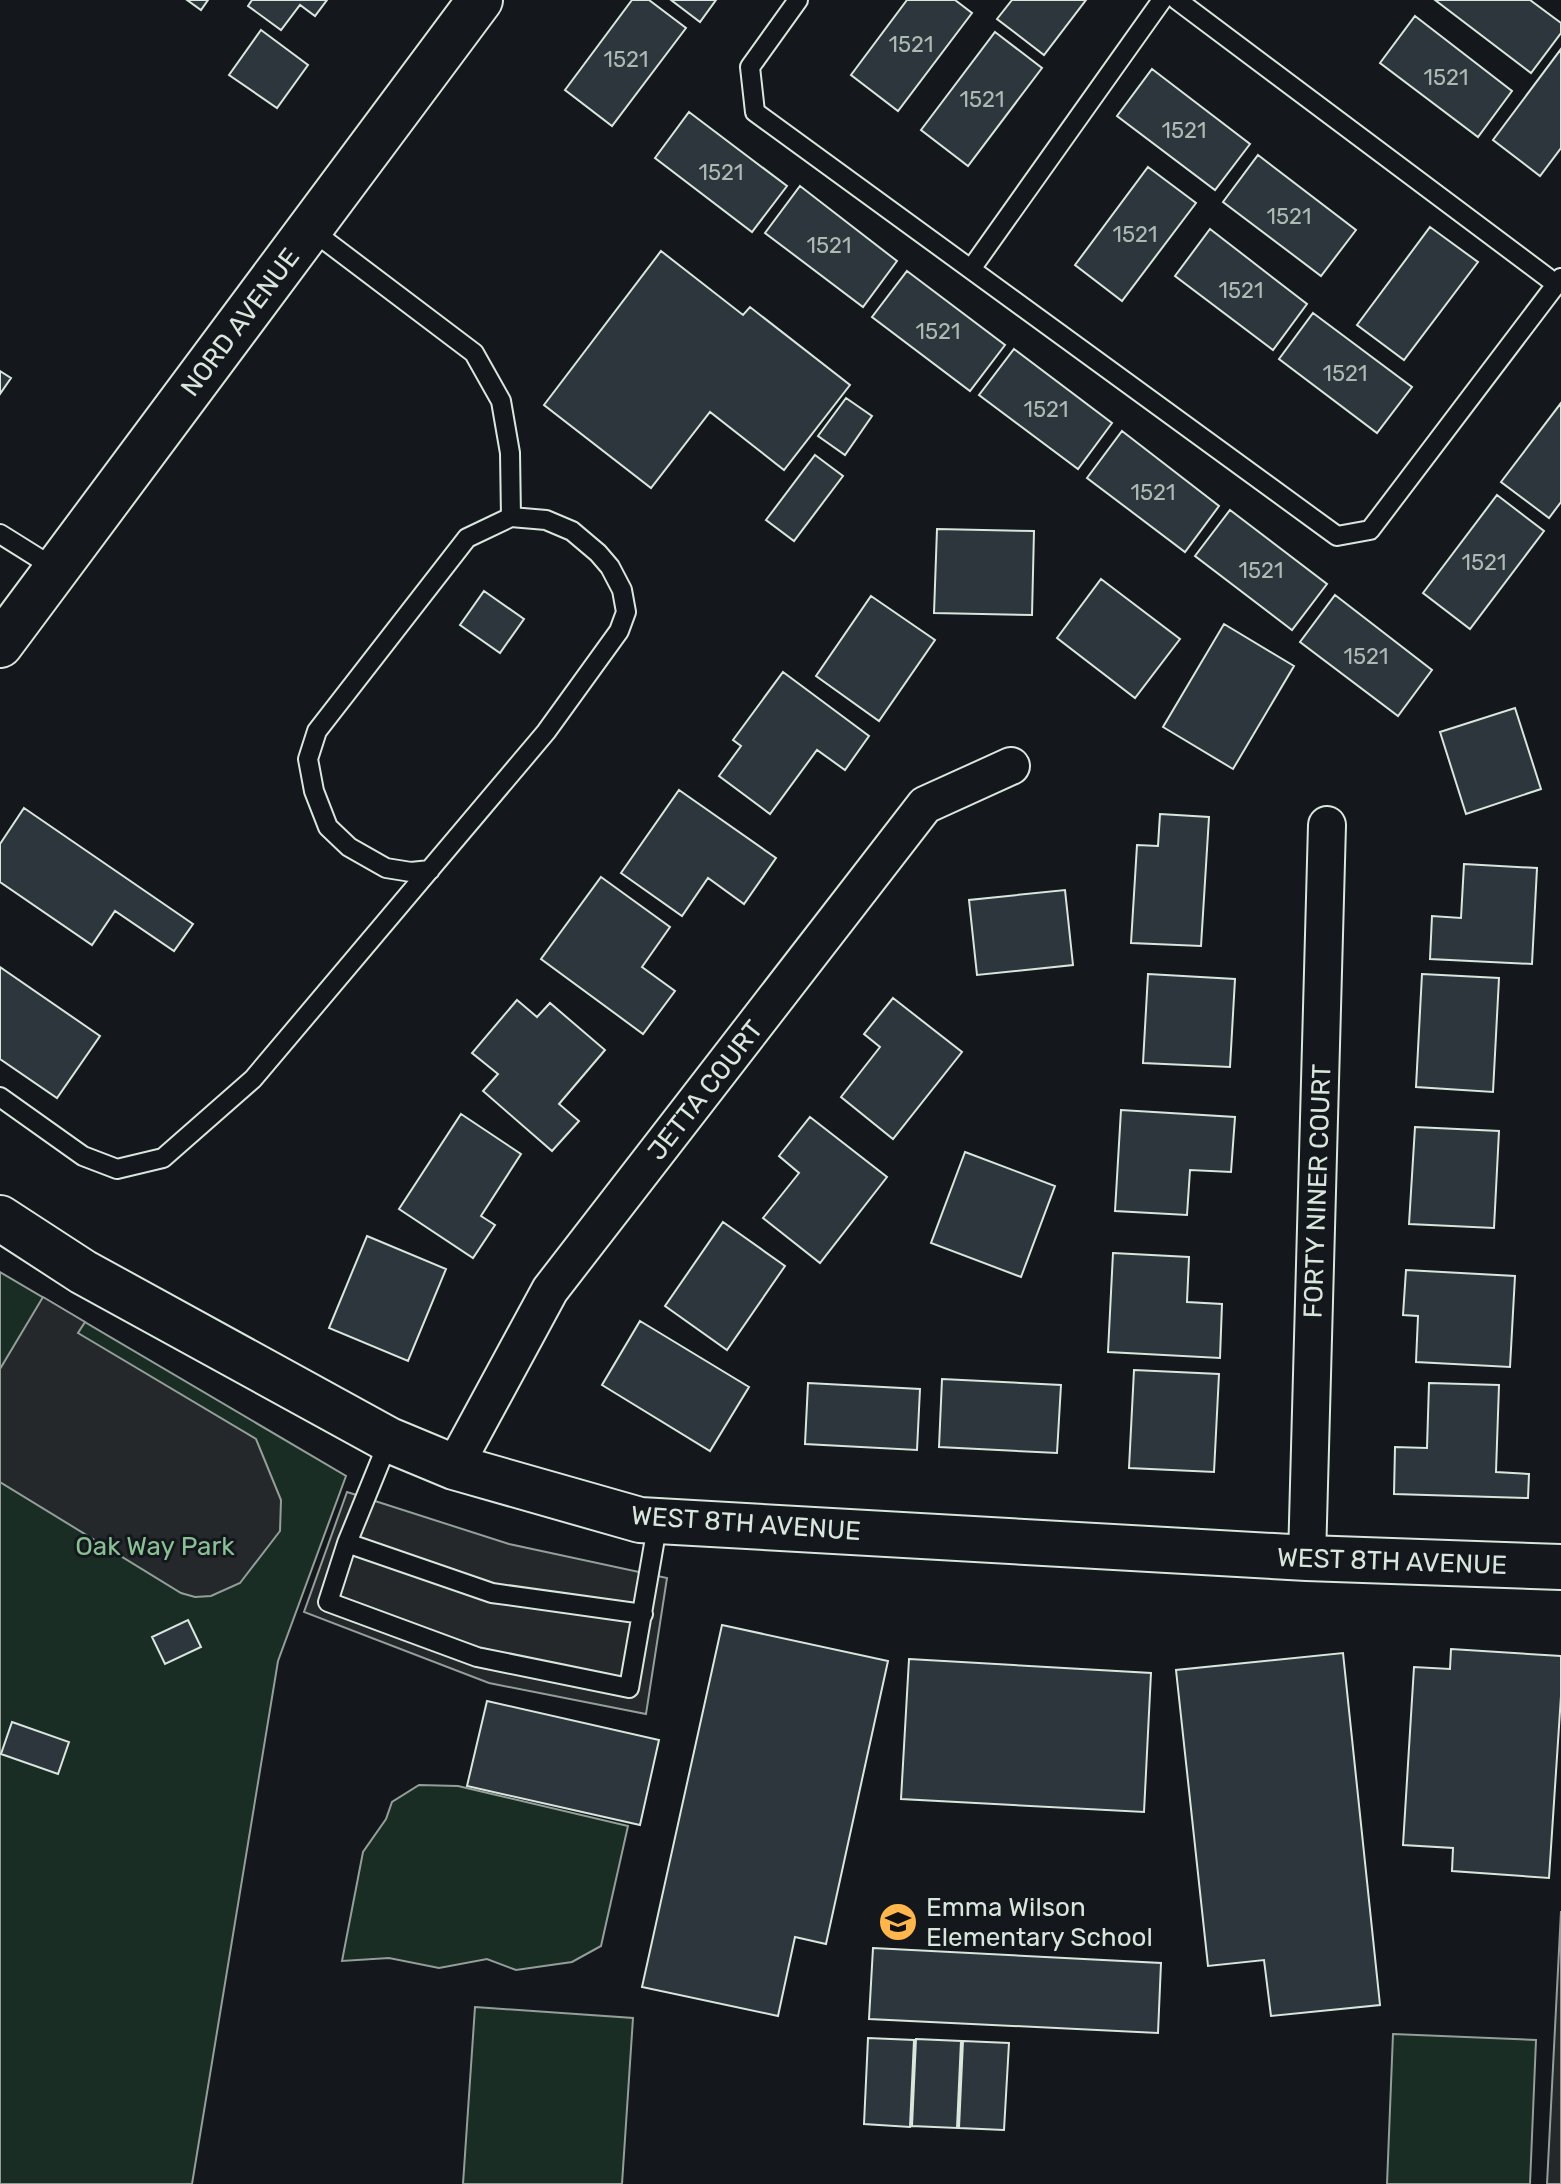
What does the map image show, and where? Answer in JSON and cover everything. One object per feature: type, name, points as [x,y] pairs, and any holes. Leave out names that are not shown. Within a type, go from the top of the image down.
[{"type":"street","name":"NORD AVENUE","points":[[0,645],[480,0]]},
{"type":"street","name":"JETTA COURT","points":[[454,1467],[550,1290],[925,805],[1011,766]]},
{"type":"street","name":"FORTY NINER COURT","points":[[1307,1558],[1327,825]]},
{"type":"street","name":"WEST 8TH AVENUE","points":[[0,1218],[83,1272],[389,1440],[454,1467],[640,1520],[1307,1558],[1561,1567]]},
{"type":"lane","points":[[798,0],[750,67],[755,112],[1337,536],[1370,530],[1558,281],[1177,0]]},
{"type":"lane","points":[[971,269],[1162,0]]},
{"type":"lane","points":[[309,229],[474,353],[501,401],[510,453],[511,517]]},
{"type":"lane","points":[[0,1097],[83,1156],[117,1169],[163,1158],[253,1079],[430,870],[546,732],[619,631],[626,612],[622,590],[610,567],[572,531],[546,520],[511,517],[467,538],[317,731],[308,759],[314,791],[328,827],[349,847],[386,868],[411,872],[430,870]]},
{"type":"lane","points":[[0,534],[56,569]]},
{"type":"lane","points":[[389,1440],[347,1543],[328,1602],[477,1657],[629,1688],[658,1521]]},
{"type":"lane","points":[[347,1543],[492,1593],[643,1614]]},
{"type":"green space","name":"Oak Way Park","points":[[0,1272],[346,1476],[278,1661],[192,2184],[0,2184]]},
{"type":"green space","points":[[419,1785],[458,1786],[628,1826],[601,1946],[572,1962],[516,1970],[487,1959],[439,1968],[389,1958],[342,1961],[363,1852],[386,1819],[392,1802]]},
{"type":"green space","points":[[475,2007],[633,2018],[622,2184],[463,2184]]},
{"type":"green space","points":[[1393,2034],[1536,2040],[1530,2184],[1387,2184]]},
{"type":"shaded area","points":[[43,1297],[85,1322],[78,1333],[256,1439],[281,1500],[280,1531],[240,1583],[211,1596],[195,1597],[181,1593],[0,1482],[0,1369]]},
{"type":"shaded area","points":[[347,1492],[509,1544],[667,1578],[646,1714],[489,1683],[304,1612]]},
{"type":"shaded area","points":[[1561,1911],[1561,2184],[1547,2184]]},
{"type":"building","points":[[187,0],[208,0],[201,10]]},
{"type":"building","points":[[252,0],[327,0],[315,16],[300,5],[281,30],[248,6]]},
{"type":"building","points":[[632,0],[649,0],[686,28],[612,126],[565,90]]},
{"type":"building","points":[[671,0],[716,0],[700,22]]},
{"type":"building","points":[[907,0],[955,0],[972,13],[898,111],[851,75]]},
{"type":"building","points":[[1012,0],[1086,0],[1044,55],[997,19]]},
{"type":"building","points":[[1435,0],[1530,0],[1561,23],[1561,33],[1531,73]]},
{"type":"building","points":[[1415,16],[1512,91],[1478,137],[1380,63]]},
{"type":"building","points":[[261,30],[308,65],[277,108],[229,75]]},
{"type":"building","points":[[995,32],[1042,68],[968,166],[921,130]]},
{"type":"building","points":[[1561,49],[1561,148],[1540,176],[1493,140]]},
{"type":"building","points":[[1152,69],[1250,144],[1215,190],[1117,116]]},
{"type":"building","points":[[689,112],[787,186],[752,232],[655,158]]},
{"type":"building","points":[[1258,155],[1356,230],[1321,276],[1223,202]]},
{"type":"building","points":[[1148,167],[1196,203],[1122,301],[1075,265]]},
{"type":"building","points":[[800,186],[897,261],[863,307],[765,233]]},
{"type":"building","points":[[1430,227],[1478,262],[1404,360],[1357,325]]},
{"type":"building","points":[[1210,229],[1307,304],[1273,350],[1175,276]]},
{"type":"building","points":[[661,251],[743,315],[750,307],[850,385],[784,470],[710,412],[651,488],[544,405]]},
{"type":"building","points":[[907,271],[1005,345],[970,391],[872,317]]},
{"type":"building","points":[[1313,313],[1412,387],[1377,433],[1279,359]]},
{"type":"building","points":[[1014,349],[1112,423],[1078,469],[979,395]]},
{"type":"building","points":[[0,371],[11,378],[0,394]]},
{"type":"building","points":[[846,398],[872,416],[845,455],[818,436]]},
{"type":"building","points":[[1561,403],[1561,502],[1549,518],[1501,482]]},
{"type":"building","points":[[1122,431],[1219,506],[1185,552],[1087,478]]},
{"type":"building","points":[[815,455],[843,476],[794,541],[766,520]]},
{"type":"building","points":[[1497,495],[1544,531],[1470,629],[1423,593]]},
{"type":"building","points":[[1230,510],[1327,584],[1292,630],[1195,556]]},
{"type":"building","points":[[937,529],[1034,531],[1032,615],[934,613]]},
{"type":"building","points":[[1101,579],[1180,639],[1135,698],[1057,638]]},
{"type":"building","points":[[484,591],[524,619],[500,653],[460,625]]},
{"type":"building","points":[[1335,595],[1432,670],[1398,716],[1300,642]]},
{"type":"building","points":[[871,596],[935,640],[879,721],[816,676]]},
{"type":"building","points":[[1224,624],[1294,666],[1233,769],[1163,727]]},
{"type":"building","points":[[783,672],[869,736],[845,770],[817,750],[770,814],[719,776],[741,746],[733,740]]},
{"type":"building","points":[[1515,708],[1541,789],[1466,814],[1440,732]]},
{"type":"building","points":[[679,790],[776,858],[744,904],[708,878],[682,916],[621,873]]},
{"type":"building","points":[[24,808],[193,924],[174,951],[115,911],[92,945],[0,882],[0,844]]},
{"type":"building","points":[[1160,814],[1209,817],[1201,946],[1131,943],[1137,845],[1158,846]]},
{"type":"building","points":[[1464,864],[1537,868],[1532,964],[1430,959],[1432,916],[1461,918]]},
{"type":"building","points":[[601,877],[670,927],[642,967],[675,991],[643,1034],[541,959]]},
{"type":"building","points":[[1065,890],[1073,965],[977,975],[969,900]]},
{"type":"building","points":[[0,967],[100,1036],[57,1098],[0,1059]]},
{"type":"building","points":[[1148,974],[1235,979],[1230,1067],[1143,1063]]},
{"type":"building","points":[[1422,974],[1499,978],[1493,1092],[1416,1087]]},
{"type":"building","points":[[893,998],[962,1052],[893,1139],[841,1097],[880,1047],[864,1034]]},
{"type":"building","points":[[517,1000],[537,1017],[550,1003],[605,1050],[559,1104],[579,1121],[552,1151],[483,1091],[498,1074],[472,1053]]},
{"type":"building","points":[[1121,1110],[1235,1117],[1231,1172],[1190,1170],[1187,1215],[1115,1211]]},
{"type":"building","points":[[461,1114],[521,1154],[481,1216],[495,1225],[473,1258],[399,1209]]},
{"type":"building","points":[[810,1117],[887,1177],[820,1263],[763,1218],[799,1173],[779,1156]]},
{"type":"building","points":[[1415,1127],[1499,1131],[1494,1228],[1409,1224]]},
{"type":"building","points":[[965,1152],[1055,1186],[1021,1277],[931,1243]]},
{"type":"building","points":[[723,1222],[785,1266],[727,1350],[665,1306]]},
{"type":"building","points":[[367,1236],[446,1269],[408,1361],[329,1328]]},
{"type":"building","points":[[1113,1253],[1189,1257],[1187,1302],[1222,1304],[1220,1358],[1108,1352]]},
{"type":"building","points":[[1406,1270],[1515,1276],[1510,1367],[1416,1362],[1418,1316],[1403,1315]]},
{"type":"building","points":[[640,1321],[749,1387],[710,1451],[602,1385]]},
{"type":"building","points":[[1134,1370],[1219,1374],[1214,1472],[1129,1468]]},
{"type":"building","points":[[942,1379],[1061,1385],[1057,1453],[939,1447]]},
{"type":"building","points":[[808,1383],[920,1389],[917,1450],[805,1444]]},
{"type":"building","points":[[1429,1383],[1499,1385],[1496,1472],[1529,1474],[1528,1498],[1394,1494],[1395,1447],[1427,1448]]},
{"type":"building","points":[[188,1620],[201,1647],[165,1664],[152,1637]]},
{"type":"building","points":[[722,1625],[888,1661],[826,1944],[795,1937],[778,2016],[642,1987]]},
{"type":"building","points":[[1451,1649],[1561,1656],[1549,1878],[1452,1871],[1453,1848],[1403,1845],[1414,1667],[1450,1669]]},
{"type":"building","points":[[1343,1653],[1380,2005],[1271,2016],[1264,1960],[1208,1966],[1176,1670]]},
{"type":"building","points":[[909,1659],[1151,1673],[1144,1812],[901,1799]]},
{"type":"building","points":[[487,1701],[659,1740],[640,1825],[467,1786]]},
{"type":"building","points":[[12,1722],[69,1742],[58,1774],[1,1754]]},
{"type":"building","points":[[873,1948],[1161,1963],[1158,2033],[869,2019]]},
{"type":"building","points":[[868,2038],[914,2040],[910,2127],[864,2124]]},
{"type":"building","points":[[916,2039],[961,2041],[957,2128],[912,2126]]},
{"type":"building","points":[[963,2041],[1009,2043],[1004,2130],[959,2128]]},
{"type":"place","name":"Emma Wilson Elementary School","points":[[898,1922]]}]
